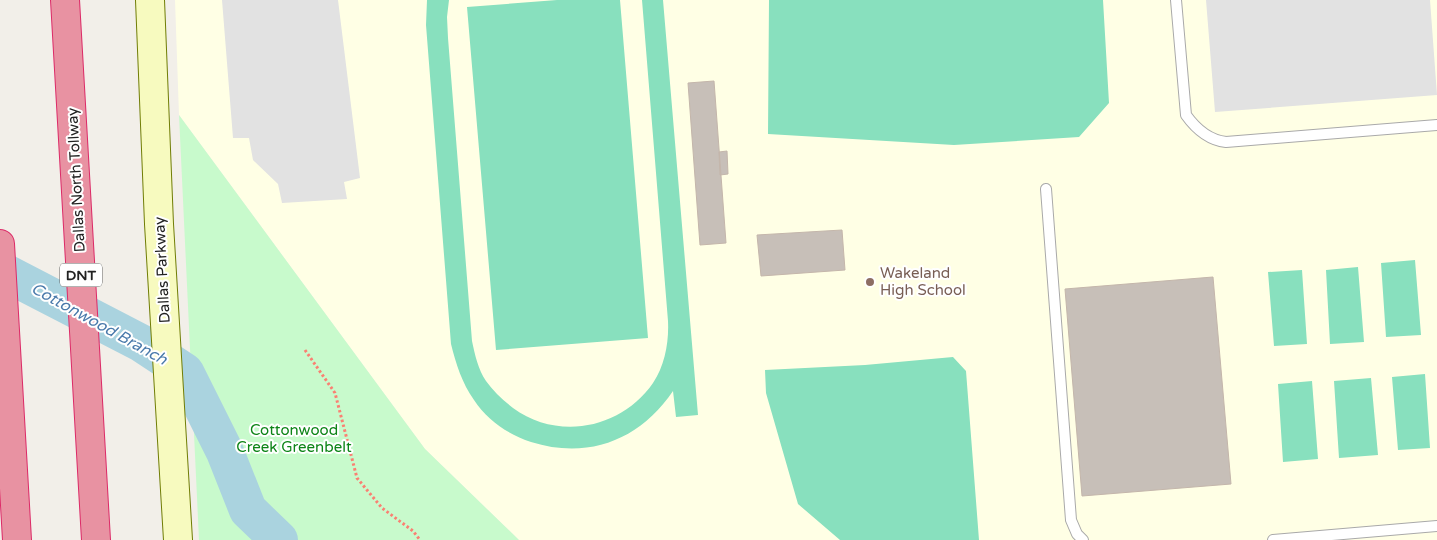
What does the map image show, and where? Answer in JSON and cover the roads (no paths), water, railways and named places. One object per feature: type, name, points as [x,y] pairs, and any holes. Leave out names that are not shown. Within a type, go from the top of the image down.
[{"type":"highway","name":"Dallas North Tollway","points":[[65,0],[96,540]]},
{"type":"highway","points":[[0,244],[16,540]]},
{"type":"main road","name":"Dallas Parkway","points":[[150,0],[159,224],[178,540]]},
{"type":"lane","points":[[1176,0],[1186,115],[1192,124],[1209,137],[1226,142],[1437,125]]},
{"type":"lane","points":[[1046,188],[1071,520],[1077,534],[1083,540]]},
{"type":"lane","points":[[1274,540],[1437,526]]},
{"type":"waterway","name":"Cottonwood Branch","points":[[0,270],[141,343],[185,372],[225,452],[248,510],[279,540]]},
{"type":"place","name":"Wakeland High School","points":[[870,282]]},
{"type":"park label","name":"Cottonwood Creek Greenbelt","points":[[294,438]]}]
